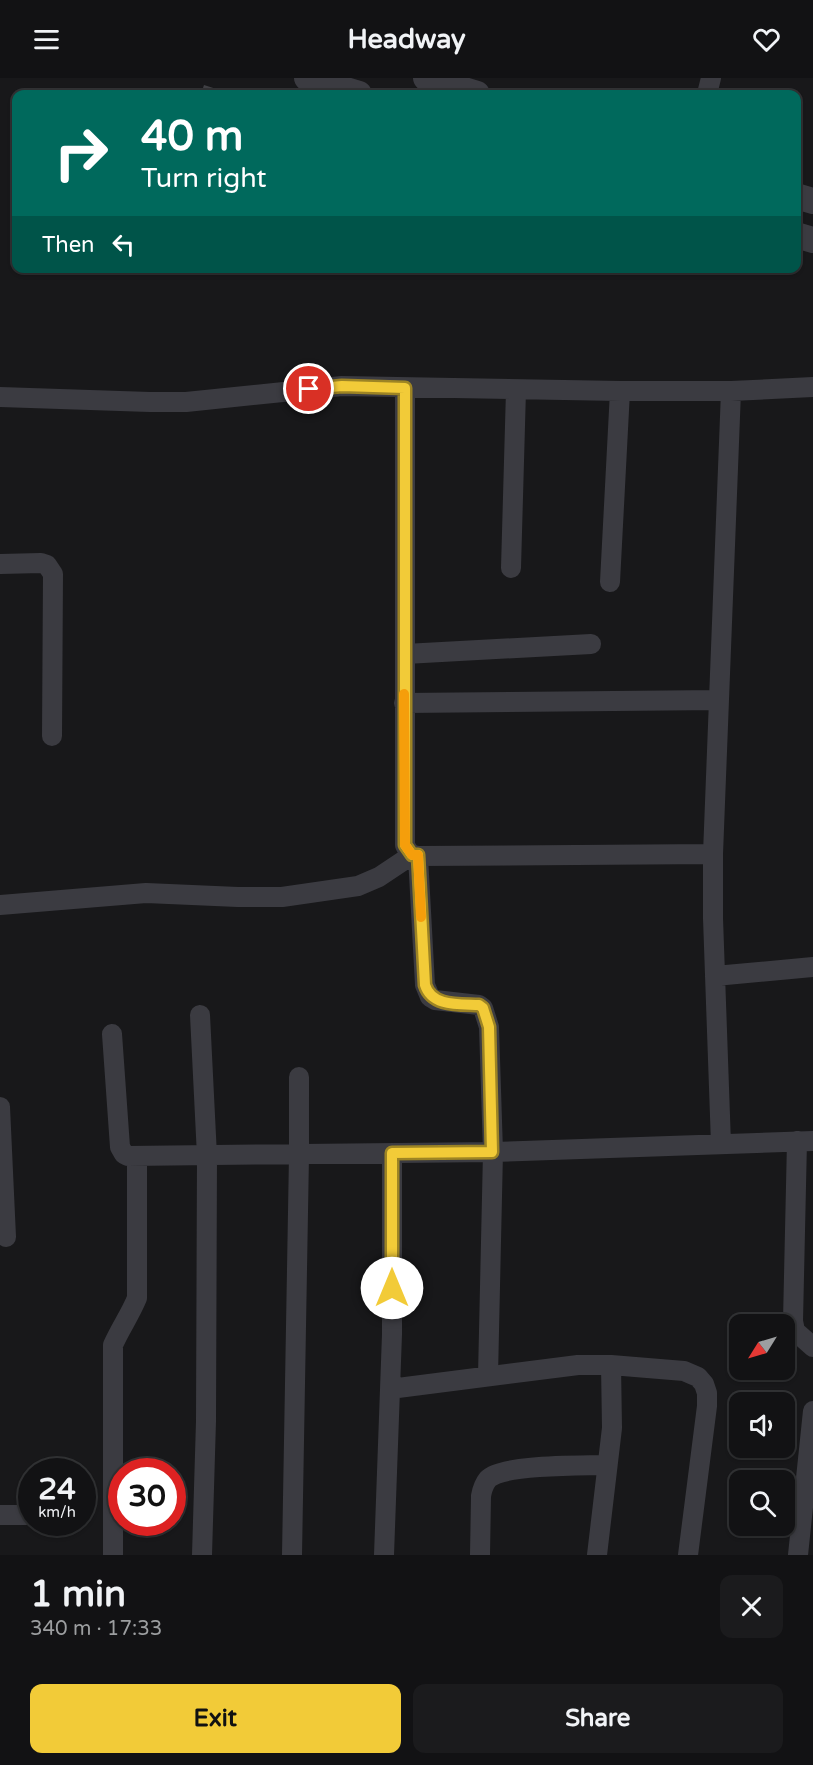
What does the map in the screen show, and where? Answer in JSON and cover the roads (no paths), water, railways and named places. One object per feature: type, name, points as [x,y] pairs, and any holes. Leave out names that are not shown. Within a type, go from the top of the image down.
[{"type":"street","points":[[307,78],[346,90]]},
{"type":"street","points":[[431,79],[465,90]]},
{"type":"street","points":[[0,397],[186,402],[342,386],[620,391],[731,391],[813,387]]},
{"type":"street","points":[[405,388],[405,845],[415,855],[427,992],[435,1000],[479,1005],[483,1008],[489,1027],[492,1152],[488,1376]]},
{"type":"street","points":[[511,568],[516,390]]},
{"type":"street","points":[[610,582],[620,391]]},
{"type":"street","points":[[722,1144],[713,854],[731,391]]},
{"type":"street","points":[[0,564],[41,563],[54,574],[52,736]]},
{"type":"street","points":[[405,654],[591,644]]},
{"type":"street","points":[[404,703],[719,700]]},
{"type":"street","points":[[0,904],[146,893],[263,898],[312,894],[367,883],[415,855],[713,854]]},
{"type":"street","points":[[715,976],[813,967]]},
{"type":"street","points":[[200,1015],[207,1156],[206,1421],[202,1555]]},
{"type":"street","points":[[112,1034],[120,1147],[124,1154],[207,1156],[492,1152],[805,1141],[794,1321],[795,1331],[813,1347]]},
{"type":"street","points":[[292,1555],[299,1155],[298,1077]]},
{"type":"street","points":[[0,1107],[6,1237]]},
{"type":"street","points":[[384,1555],[392,1334],[392,1153]]},
{"type":"street","points":[[113,1555],[112,1345],[137,1299],[137,1156]]},
{"type":"street","points":[[390,1389],[578,1365],[611,1365],[684,1371],[698,1377],[707,1393],[707,1406],[688,1555]]},
{"type":"street","points":[[597,1555],[612,1428],[611,1365]]},
{"type":"street","points":[[798,1555],[809,1484],[813,1411]]},
{"type":"street","points":[[480,1555],[481,1496],[489,1479],[499,1473],[521,1469],[607,1465]]},
{"type":"street","points":[[0,1515],[18,1515]]}]
